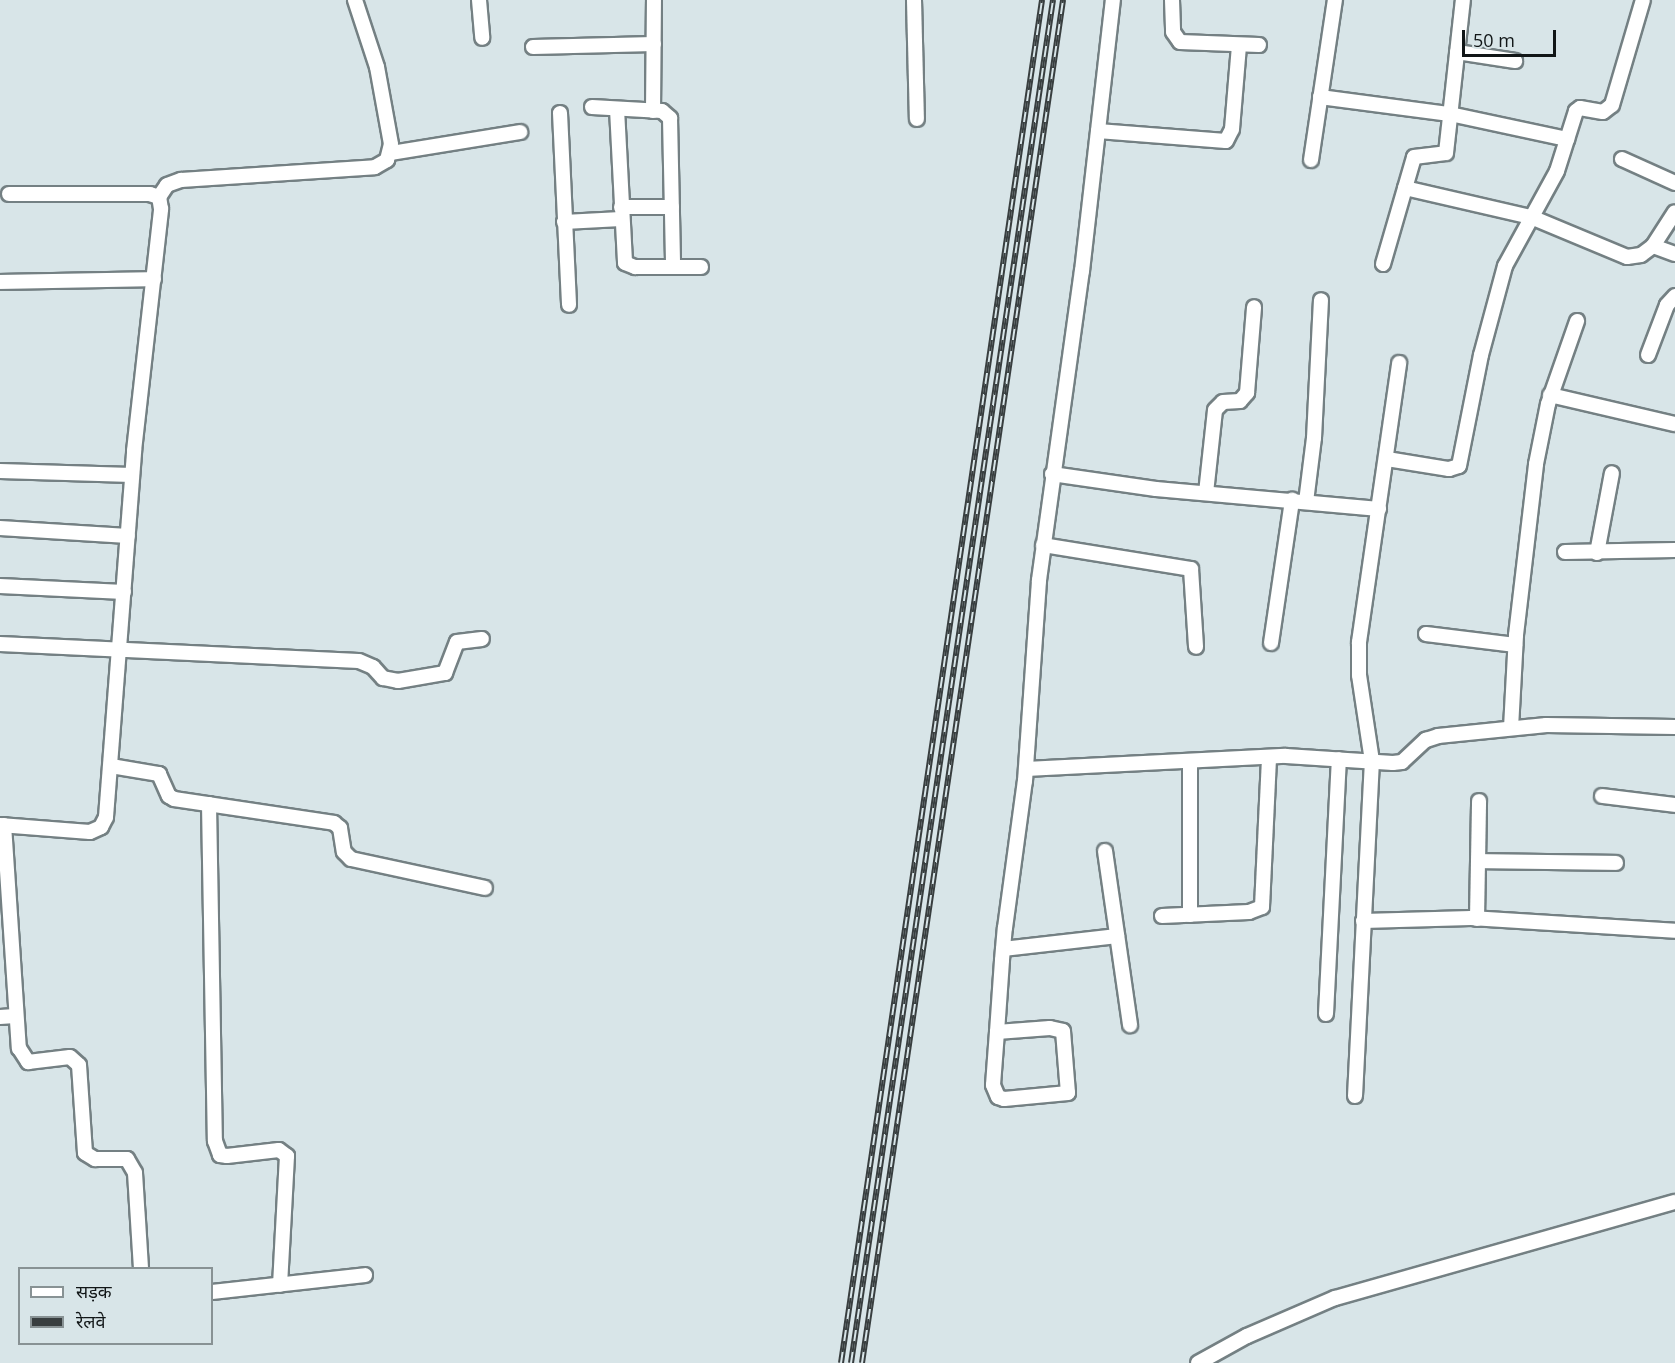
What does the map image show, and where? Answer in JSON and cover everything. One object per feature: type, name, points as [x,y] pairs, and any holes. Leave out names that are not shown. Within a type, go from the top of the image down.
[{"type":"street","points":[[141,1267],[132,1164],[127,1159],[89,1158],[85,1153],[79,1065],[70,1057],[28,1062],[19,1048],[2,825],[83,832],[100,827],[106,817],[132,475],[154,279],[159,197],[167,185],[182,180],[375,166],[387,160],[391,153],[373,49],[355,0]]},
{"type":"street","points":[[479,0],[482,38]]},
{"type":"street","points":[[653,111],[654,0]]},
{"type":"street","points":[[914,0],[917,119]]},
{"type":"street","points":[[997,1032],[1050,1028],[1063,1031],[1068,1093],[1016,1100],[998,1097],[993,1084],[1003,949],[1026,769],[1043,545],[1081,282],[1113,0]]},
{"type":"street","points":[[1172,0],[1173,32],[1180,42],[1259,45]]},
{"type":"street","points":[[1311,160],[1335,0]]},
{"type":"street","points":[[1383,264],[1414,157],[1446,153],[1463,0]]},
{"type":"street","points":[[1387,459],[1449,469],[1459,466],[1493,304],[1505,266],[1557,171],[1567,138],[1580,108],[1603,112],[1612,105],[1642,0]]},
{"type":"street","points":[[533,48],[654,44]]},
{"type":"street","points":[[1098,131],[1226,141],[1232,129],[1239,45]]},
{"type":"street","points":[[1457,52],[1515,61]]},
{"type":"street","points":[[1320,97],[1450,114],[1567,138]]},
{"type":"street","points":[[592,107],[667,113],[672,126],[673,267]]},
{"type":"street","points":[[617,109],[625,262],[635,267],[701,267]]},
{"type":"street","points":[[560,113],[569,305]]},
{"type":"street","points":[[391,153],[520,132]]},
{"type":"street","points":[[1622,159],[1675,183]]},
{"type":"street","points":[[1405,188],[1531,217],[1627,257],[1641,255],[1653,246],[1675,212]]},
{"type":"street","points":[[9,194],[159,197]]},
{"type":"street","points":[[564,222],[672,207]]},
{"type":"street","points":[[1653,246],[1675,254]]},
{"type":"street","points":[[0,282],[154,279]]},
{"type":"street","points":[[1648,355],[1668,305],[1675,296]]},
{"type":"street","points":[[1271,643],[1314,438],[1321,300]]},
{"type":"street","points":[[1206,493],[1215,410],[1223,402],[1240,401],[1247,393],[1254,307]]},
{"type":"street","points":[[1511,728],[1515,645],[1536,464],[1550,395],[1577,321]]},
{"type":"street","points":[[1355,1096],[1372,761],[1358,660],[1399,363]]},
{"type":"street","points":[[1550,395],[1675,424]]},
{"type":"street","points":[[0,471],[132,475]]},
{"type":"street","points":[[1597,553],[1612,473]]},
{"type":"street","points":[[1052,474],[1206,493],[1379,509]]},
{"type":"street","points":[[0,528],[128,536]]},
{"type":"street","points":[[1043,545],[1191,569],[1196,647]]},
{"type":"street","points":[[1565,552],[1675,550]]},
{"type":"street","points":[[0,586],[124,592]]},
{"type":"street","points":[[1426,634],[1515,645]]},
{"type":"street","points":[[0,644],[359,661],[373,667],[383,678],[398,681],[445,673],[450,669],[457,642],[482,639]]},
{"type":"street","points":[[1026,769],[1269,757],[1402,762],[1426,740],[1438,736],[1511,728],[1592,724],[1675,727]]},
{"type":"street","points":[[1162,916],[1249,912],[1262,907],[1269,757]]},
{"type":"street","points":[[1326,1014],[1339,759]]},
{"type":"street","points":[[1190,761],[1190,915]]},
{"type":"street","points":[[111,766],[153,771],[159,774],[169,796],[334,823],[340,828],[344,852],[351,859],[485,888]]},
{"type":"street","points":[[1602,796],[1675,805]]},
{"type":"street","points":[[1477,919],[1479,801]]},
{"type":"street","points":[[209,804],[215,1141],[220,1155],[279,1150],[287,1156],[280,1285]]},
{"type":"street","points":[[1105,851],[1130,1025]]},
{"type":"street","points":[[1478,861],[1616,863]]},
{"type":"street","points":[[1363,921],[1477,919],[1675,931]]},
{"type":"street","points":[[1003,949],[1117,936]]},
{"type":"street","points":[[0,1017],[15,1016]]},
{"type":"street","points":[[1197,1363],[1247,1336],[1335,1298],[1675,1202]]},
{"type":"street","points":[[213,1292],[365,1275]]},
{"type":"railway","points":[[841,1363],[1042,0]]},
{"type":"railway","points":[[851,1363],[1053,0]]},
{"type":"railway","points":[[862,1363],[1063,0]]}]
